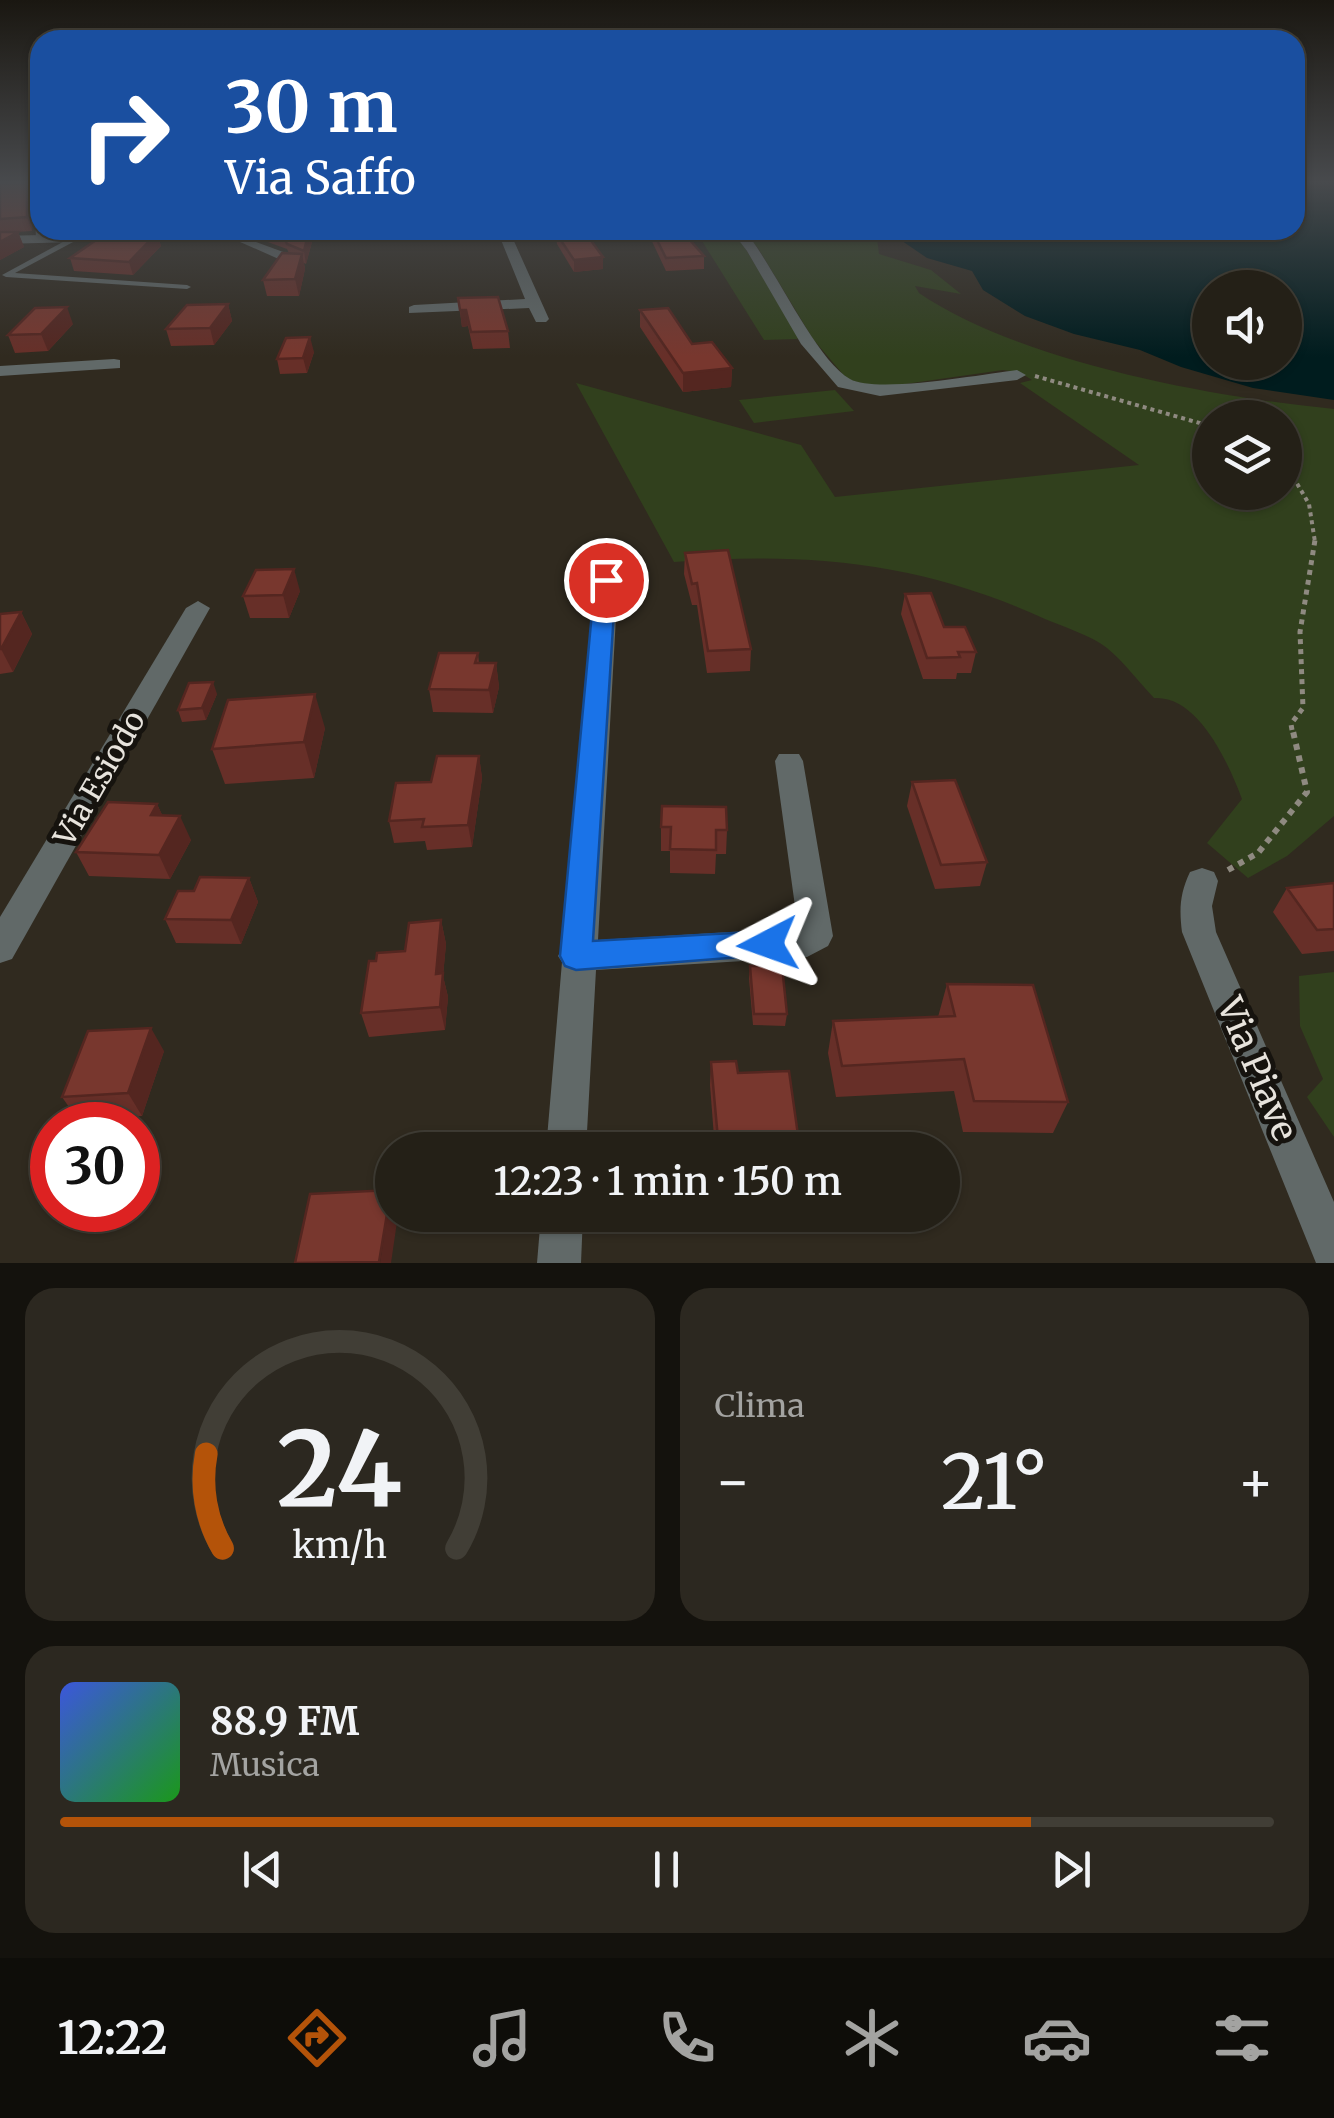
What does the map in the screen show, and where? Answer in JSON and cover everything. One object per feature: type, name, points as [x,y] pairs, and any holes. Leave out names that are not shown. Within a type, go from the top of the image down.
[{"type":"street","points":[[0,240],[72,240]]},
{"type":"street","points":[[242,240],[281,256]]},
{"type":"street","points":[[507,240],[541,320]]},
{"type":"street","points":[[745,240],[809,344],[844,383],[880,391],[1017,376]]},
{"type":"street","points":[[414,310],[534,303]]},
{"type":"street","points":[[0,371],[114,364]]},
{"type":"street","points":[[567,1132],[576,956],[606,580]]},
{"type":"street","name":"Via Esiodo","points":[[0,948],[198,608]]},
{"type":"street","points":[[576,956],[807,942],[816,936],[788,761]]},
{"type":"street","name":"Via Piave","points":[[1202,882],[1195,906],[1199,932],[1320,1190],[1334,1253]]},
{"type":"street","points":[[560,1263],[561,1232]]},
{"type":"lane","points":[[72,240],[6,275],[187,286]]},
{"type":"path","points":[[1017,376],[1031,375],[1192,421]]},
{"type":"path","points":[[1202,882],[1256,859],[1275,838],[1290,806],[1306,792],[1291,724],[1303,708],[1300,627],[1319,557],[1318,524],[1310,496],[1302,485]]},
{"type":"green space","points":[[701,240],[740,240],[799,337],[764,340]]},
{"type":"green space","points":[[750,240],[877,240],[879,254],[931,270],[961,294],[915,286],[919,293],[1010,339],[1119,372],[1262,400],[1192,400],[1192,510],[1302,510],[1302,405],[1334,409],[1334,816],[1287,856],[1248,878],[1207,843],[1242,799],[1220,750],[1184,707],[1154,698],[1113,653],[1093,639],[999,600],[908,573],[818,561],[674,562],[576,383],[801,445],[835,497],[1139,465],[1020,383],[1032,380],[1019,372],[1003,370],[877,388],[847,379],[813,339]]},
{"type":"green space","points":[[835,390],[854,411],[754,423],[739,400]]},
{"type":"green space","points":[[1334,972],[1334,1137],[1307,1097],[1323,1079],[1300,1026],[1299,976]]},
{"type":"water","points":[[901,240],[1334,240],[1334,400],[1226,380],[1302,380],[1302,270],[1192,270],[1192,370],[1140,350],[1074,334],[1025,316],[983,290],[972,271],[927,258]]},
{"type":"building","points":[[96,240],[150,240],[129,262],[70,258]]},
{"type":"building","points":[[285,240],[307,240],[304,251]]},
{"type":"building","points":[[561,240],[591,240],[603,257],[574,260]]},
{"type":"building","points":[[657,240],[690,240],[704,256],[666,258]]},
{"type":"building","points":[[282,253],[302,254],[295,279],[263,280]]},
{"type":"building","points":[[498,297],[508,331],[471,332],[466,310],[460,310],[458,298]]},
{"type":"building","points":[[228,304],[210,328],[166,329],[187,305]]},
{"type":"building","points":[[67,307],[41,334],[8,335],[35,308]]},
{"type":"building","points":[[668,308],[692,344],[712,342],[732,368],[683,373],[640,310]]},
{"type":"building","points":[[310,337],[303,358],[277,359],[286,338]]},
{"type":"building","points":[[728,550],[751,649],[708,651],[697,583],[692,584],[685,553]]},
{"type":"building","points":[[294,569],[283,595],[243,596],[256,570]]},
{"type":"building","points":[[931,593],[944,627],[965,627],[976,652],[958,652],[960,657],[927,658],[905,594]]},
{"type":"building","points":[[21,612],[1,649],[0,649],[0,614]]},
{"type":"building","points":[[439,653],[478,653],[475,663],[496,663],[489,690],[429,689]]},
{"type":"building","points":[[213,682],[202,708],[178,710],[189,683]]},
{"type":"building","points":[[315,694],[304,742],[212,749],[228,700]]},
{"type":"building","points":[[437,756],[479,756],[468,825],[422,827],[424,819],[389,821],[396,783],[431,782]]},
{"type":"building","points":[[955,780],[987,862],[941,865],[912,782]]},
{"type":"building","points":[[108,802],[157,804],[151,815],[180,816],[159,855],[76,852]]},
{"type":"building","points":[[662,806],[726,807],[727,830],[716,830],[716,850],[670,849],[671,827],[661,827]]},
{"type":"building","points":[[200,877],[249,878],[231,920],[165,919],[178,891],[194,891]]},
{"type":"building","points":[[1334,883],[1334,929],[1317,930],[1287,888]]},
{"type":"building","points":[[441,920],[436,974],[443,973],[440,1007],[361,1013],[369,961],[376,961],[377,953],[405,951],[409,923]]},
{"type":"building","points":[[750,966],[782,966],[787,1014],[754,1014]]},
{"type":"building","points":[[947,984],[1033,985],[1068,1102],[974,1101],[964,1059],[842,1066],[833,1021],[955,1016]]},
{"type":"building","points":[[151,1028],[128,1093],[62,1097],[88,1031]]},
{"type":"building","points":[[736,1061],[738,1073],[789,1071],[798,1132],[717,1132],[711,1062]]},
{"type":"building","points":[[375,1191],[375,1232],[384,1232],[379,1262],[295,1263],[310,1194]]},
{"type":"route","points":[[606,580],[576,956],[768,944]]}]
